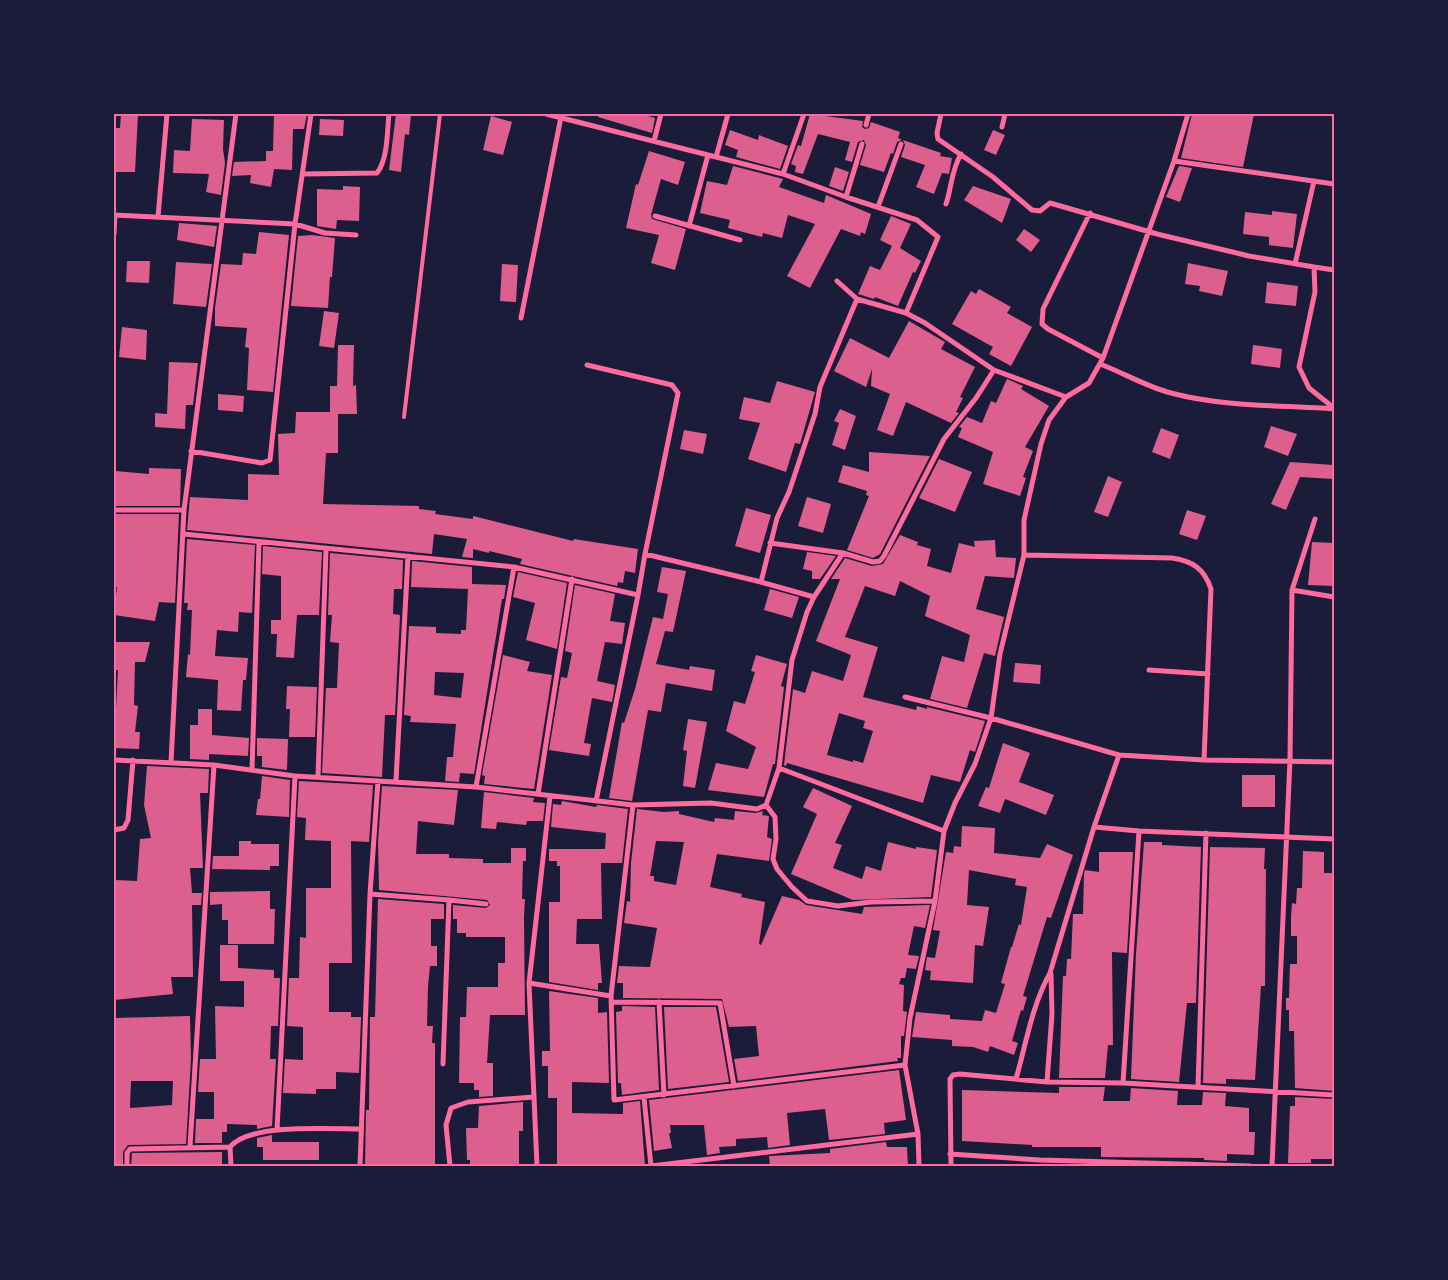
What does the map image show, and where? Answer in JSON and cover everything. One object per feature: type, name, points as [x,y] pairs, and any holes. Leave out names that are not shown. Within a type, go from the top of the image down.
[{"type":"street","points":[[158,218],[167,114]]},
{"type":"street","points":[[171,762],[184,510],[236,114]]},
{"type":"street","points":[[191,451],[262,462],[270,460],[295,224],[311,114]]},
{"type":"street","points":[[303,174],[377,173],[383,159],[389,114]]},
{"type":"street","points":[[546,114],[783,174],[917,220],[938,237],[906,313]]},
{"type":"street","points":[[654,141],[661,114]]},
{"type":"street","points":[[783,174],[804,114]]},
{"type":"street","points":[[866,125],[870,114]]},
{"type":"street","points":[[941,114],[937,133],[938,139],[963,155],[1032,210],[1040,211],[1050,203],[1149,231],[1249,256],[1334,270]]},
{"type":"street","points":[[1002,127],[1005,114]]},
{"type":"street","points":[[919,1166],[918,1134],[905,1065],[910,1018],[935,900],[944,831],[955,803],[976,764],[991,718],[1000,654],[1024,555],[1024,520],[1041,444],[1049,420],[1066,397],[1089,383],[1103,358],[1174,161],[1188,114]]},
{"type":"street","points":[[716,157],[728,115]]},
{"type":"street","points":[[521,318],[561,117]]},
{"type":"street","points":[[846,197],[862,144]]},
{"type":"street","points":[[878,207],[901,144]]},
{"type":"street","points":[[689,226],[708,155]]},
{"type":"street","points":[[946,204],[952,171],[963,155]]},
{"type":"street","points":[[1174,161],[1334,184]]},
{"type":"street","points":[[1295,264],[1314,180]]},
{"type":"street","points":[[1090,213],[1043,309],[1042,324],[1103,358]]},
{"type":"street","points":[[114,234],[114,215],[295,224],[325,233],[356,235]]},
{"type":"street","points":[[655,216],[740,240]]},
{"type":"street","points":[[1314,267],[1315,292],[1299,367],[1309,388],[1334,408]]},
{"type":"street","points":[[837,281],[857,299],[906,313],[925,323],[994,370],[1066,397]]},
{"type":"street","points":[[761,582],[777,518],[789,492],[815,414],[820,387],[857,299]]},
{"type":"street","points":[[1100,364],[1165,391],[1187,397],[1217,401],[1334,408]]},
{"type":"street","points":[[587,365],[672,385],[678,393],[596,801]]},
{"type":"street","points":[[770,543],[843,553],[872,562],[880,561],[944,439],[976,398],[994,370]]},
{"type":"street","points":[[114,510],[184,510]]},
{"type":"street","points":[[1272,1166],[1290,760],[1292,590],[1315,519]]},
{"type":"street","points":[[184,534],[326,550],[514,567],[638,595]]},
{"type":"street","points":[[252,770],[259,543]]},
{"type":"street","points":[[318,776],[326,550]]},
{"type":"street","points":[[114,760],[214,765],[294,776],[378,781],[396,780],[633,805],[711,803],[756,809],[766,805],[779,768],[792,660],[814,597],[843,553]]},
{"type":"street","points":[[645,554],[814,597]]},
{"type":"street","points":[[1024,555],[1172,558],[1194,564],[1207,578],[1211,588],[1204,760]]},
{"type":"street","points":[[396,780],[408,556]]},
{"type":"street","points":[[476,787],[514,567]]},
{"type":"street","points":[[538,794],[572,579]]},
{"type":"street","points":[[1292,590],[1334,597]]},
{"type":"street","points":[[1149,670],[1208,674]]},
{"type":"street","points":[[905,697],[991,718],[1118,755],[1204,760],[1334,762]]},
{"type":"street","points":[[1016,1079],[1042,988],[1050,973],[1118,755]]},
{"type":"street","points":[[114,830],[124,828],[128,820],[132,760]]},
{"type":"street","points":[[190,1146],[214,765]]},
{"type":"street","points":[[779,768],[944,831]]},
{"type":"street","points":[[277,1130],[294,776]]},
{"type":"street","points":[[360,1166],[370,894],[378,781]]},
{"type":"street","points":[[537,1166],[529,984],[550,796]]},
{"type":"street","points":[[633,805],[611,999],[614,1100],[644,1098],[905,1065]]},
{"type":"street","points":[[766,805],[775,817],[776,839],[773,859],[777,869],[792,887],[807,900],[838,906],[872,902],[935,900]]},
{"type":"street","points":[[1094,827],[1138,831],[1206,832],[1334,839]]},
{"type":"street","points":[[1122,1083],[1138,831]]},
{"type":"street","points":[[1198,1087],[1206,832]]},
{"type":"street","points":[[370,894],[486,904]]},
{"type":"street","points":[[443,1064],[449,900]]},
{"type":"street","points":[[1047,1082],[1052,988],[1050,973]]},
{"type":"street","points":[[529,984],[611,999],[720,1003],[734,1086]]},
{"type":"street","points":[[659,1002],[664,1095]]},
{"type":"street","points":[[951,1166],[950,1079],[953,1075],[960,1074],[1047,1082],[1122,1083],[1334,1095]]},
{"type":"street","points":[[450,1166],[446,1125],[452,1108],[468,1102],[534,1098]]},
{"type":"street","points":[[644,1098],[651,1166],[918,1134]]},
{"type":"street","points":[[127,1166],[128,1150],[190,1146],[230,1147],[242,1137],[277,1130],[360,1129]]},
{"type":"street","points":[[230,1147],[231,1166]]},
{"type":"street","points":[[950,1154],[1040,1160],[1250,1166]]},
{"type":"street","points":[[1040,1160],[1040,1166]]},
{"type":"lane","points":[[404,417],[440,114]]},
{"type":"building","points":[[121,114],[138,114],[135,172],[116,172],[116,128],[120,128]]},
{"type":"building","points":[[274,114],[307,114],[304,129],[293,129],[292,170],[274,169],[271,187],[250,183],[251,175],[232,176],[234,162],[266,161],[266,151],[273,151]]},
{"type":"building","points":[[396,114],[411,114],[409,135],[405,134],[401,172],[389,170]]},
{"type":"building","points":[[599,114],[641,114],[655,118],[652,133],[598,117]]},
{"type":"building","points":[[810,114],[863,121],[862,127],[865,129],[869,128],[871,122],[900,132],[898,138],[902,140],[897,142],[884,172],[860,165],[866,145],[864,140],[858,142],[852,162],[845,160],[850,142],[818,134],[803,174],[795,172],[796,166],[791,164],[798,145],[801,146]]},
{"type":"building","points":[[1192,114],[1254,114],[1243,167],[1181,158]]},
{"type":"building","points":[[491,116],[512,122],[503,155],[483,150]]},
{"type":"building","points":[[192,119],[224,120],[223,149],[225,163],[221,195],[206,192],[209,174],[173,173],[174,150],[190,151]]},
{"type":"building","points":[[320,119],[344,120],[343,136],[319,135]]},
{"type":"building","points":[[730,130],[758,140],[759,135],[788,146],[780,169],[736,157],[738,150],[725,145]]},
{"type":"building","points":[[993,130],[1005,135],[996,155],[984,150]]},
{"type":"building","points":[[903,140],[941,153],[940,156],[952,158],[949,174],[942,173],[934,194],[916,187],[925,165],[901,157],[905,145]]},
{"type":"building","points":[[649,151],[685,162],[678,185],[661,179],[651,215],[652,219],[686,229],[675,270],[651,263],[659,235],[626,228],[636,184],[638,185]]},
{"type":"building","points":[[733,166],[783,179],[779,187],[824,203],[826,195],[871,214],[865,234],[861,232],[860,236],[841,229],[810,288],[787,276],[815,224],[788,215],[782,238],[763,233],[762,237],[728,228],[730,220],[700,213],[707,181],[727,185]]},
{"type":"building","points":[[1179,166],[1192,168],[1180,202],[1166,197]]},
{"type":"building","points":[[835,167],[849,172],[843,191],[829,186]]},
{"type":"building","points":[[343,186],[360,187],[359,221],[337,220],[336,229],[317,226],[317,189],[343,190]]},
{"type":"building","points":[[973,186],[1011,199],[1002,223],[964,200]]},
{"type":"building","points":[[1272,211],[1297,214],[1293,248],[1269,245],[1269,237],[1243,234],[1245,212],[1272,215]]},
{"type":"building","points":[[891,216],[911,224],[900,248],[921,261],[915,273],[913,272],[898,306],[875,297],[874,299],[858,294],[870,266],[880,270],[892,246],[880,240]]},
{"type":"building","points":[[179,223],[217,226],[214,247],[177,240]]},
{"type":"building","points":[[1024,229],[1040,240],[1031,252],[1016,240]]},
{"type":"building","points":[[259,232],[289,235],[273,392],[247,390],[249,348],[245,347],[247,328],[215,326],[215,308],[221,264],[242,265],[243,253],[256,254]]},
{"type":"building","points":[[312,235],[335,238],[328,308],[291,306],[298,236]]},
{"type":"building","points":[[127,261],[150,261],[149,283],[126,282]]},
{"type":"building","points":[[176,262],[212,264],[206,307],[173,304]]},
{"type":"building","points":[[1188,263],[1228,271],[1222,296],[1199,291],[1200,286],[1185,284]]},
{"type":"building","points":[[502,264],[518,265],[516,302],[500,301]]},
{"type":"building","points":[[1267,282],[1298,286],[1296,306],[1265,303]]},
{"type":"building","points":[[979,289],[1011,307],[1007,313],[1032,327],[1011,366],[989,354],[993,347],[952,324],[971,291],[976,294]]},
{"type":"building","points":[[324,311],[339,313],[334,348],[319,346]]},
{"type":"building","points":[[909,321],[945,342],[941,349],[975,367],[960,397],[963,398],[956,412],[959,413],[951,423],[906,402],[893,436],[877,430],[890,394],[871,386],[872,369],[866,387],[834,371],[850,338],[889,358]]},
{"type":"building","points":[[122,327],[147,330],[146,360],[119,357]]},
{"type":"building","points":[[338,345],[354,345],[353,386],[356,385],[357,414],[338,414],[338,453],[326,453],[323,504],[419,506],[419,509],[436,511],[435,514],[473,519],[473,516],[573,541],[574,539],[638,549],[635,573],[625,571],[623,583],[618,582],[617,586],[520,564],[522,559],[489,551],[489,553],[473,549],[473,558],[462,557],[467,539],[434,534],[432,554],[187,530],[190,497],[248,500],[248,474],[279,475],[278,434],[295,433],[296,412],[330,412],[330,386],[337,386]]},
{"type":"building","points":[[1253,345],[1282,349],[1280,368],[1251,364]]},
{"type":"building","points":[[169,362],[198,363],[193,405],[186,405],[185,429],[155,427],[155,413],[167,414]]},
{"type":"building","points":[[1007,379],[1023,386],[1021,389],[1049,406],[1025,447],[1033,451],[1023,477],[1026,478],[1020,496],[983,484],[993,452],[958,437],[962,428],[959,427],[967,417],[982,423],[991,401],[996,403]]},
{"type":"building","points":[[777,381],[815,392],[800,444],[795,443],[786,472],[748,459],[760,423],[739,419],[744,397],[770,403]]},
{"type":"building","points":[[218,394],[244,396],[243,412],[218,410]]},
{"type":"building","points":[[840,409],[856,416],[845,450],[832,445],[839,423],[834,421]]},
{"type":"building","points":[[1271,426],[1297,434],[1288,456],[1264,447]]},
{"type":"building","points":[[1161,428],[1179,435],[1170,459],[1152,452]]},
{"type":"building","points":[[684,430],[707,434],[703,454],[680,449]]},
{"type":"building","points":[[869,452],[930,456],[880,554],[873,558],[847,550],[869,496],[866,495],[867,491],[838,482],[843,465],[869,472]]},
{"type":"building","points":[[939,459],[972,472],[955,512],[919,498]]},
{"type":"building","points":[[1290,462],[1334,465],[1334,479],[1300,477],[1286,510],[1271,504]]},
{"type":"building","points":[[149,468],[181,469],[180,506],[114,506],[115,471],[149,474]]},
{"type":"building","points":[[1108,476],[1122,482],[1108,517],[1094,512]]},
{"type":"building","points":[[807,497],[831,504],[823,533],[798,526]]},
{"type":"building","points":[[746,508],[771,515],[760,553],[735,546]]},
{"type":"building","points":[[1187,510],[1206,516],[1197,540],[1179,534]]},
{"type":"building","points":[[114,514],[179,514],[175,603],[159,602],[155,621],[114,615],[117,587],[114,587]]},
{"type":"building","points":[[900,535],[918,542],[917,545],[931,549],[927,566],[951,573],[959,543],[975,547],[974,541],[995,540],[996,557],[1016,558],[1014,578],[985,576],[976,609],[1004,617],[995,656],[984,653],[967,708],[930,699],[942,656],[964,662],[970,635],[925,616],[930,596],[900,581],[895,596],[865,586],[845,637],[878,647],[863,697],[916,710],[917,706],[927,709],[927,707],[985,721],[975,752],[970,750],[960,782],[931,775],[923,803],[787,763],[786,766],[784,765],[793,689],[805,693],[812,671],[843,681],[851,655],[816,641],[840,579],[831,579],[845,558],[872,566],[883,564]],"holes":[[[839,713],[865,721],[863,728],[873,731],[863,763],[827,755]]]},
{"type":"building","points":[[187,539],[255,545],[252,613],[239,612],[238,632],[217,630],[215,656],[248,658],[246,680],[243,680],[241,711],[217,710],[218,680],[186,677],[188,654],[190,655],[192,610],[187,610],[188,603],[184,603]]},
{"type":"building","points":[[1312,542],[1334,543],[1334,586],[1308,585]]},
{"type":"building","points":[[263,546],[322,552],[319,615],[297,615],[294,658],[276,657],[277,634],[271,634],[271,620],[281,620],[281,576],[262,574]]},
{"type":"building","points":[[807,552],[836,556],[820,579],[812,579],[812,571],[803,569]]},
{"type":"building","points":[[330,553],[403,560],[402,589],[394,589],[393,614],[400,615],[395,715],[385,715],[382,777],[322,773],[326,688],[337,688],[339,643],[330,642],[332,615],[328,615]]},
{"type":"building","points":[[412,561],[472,567],[472,584],[506,585],[504,599],[502,599],[474,774],[460,773],[459,782],[445,781],[447,757],[453,757],[456,724],[410,722],[411,716],[404,715],[409,626],[436,627],[436,633],[461,634],[461,630],[466,630],[468,589],[411,587]],"holes":[[[435,672],[464,673],[461,698],[434,695]]]},
{"type":"building","points":[[662,567],[686,571],[673,632],[665,631],[656,664],[689,670],[690,666],[715,670],[712,691],[666,683],[661,712],[648,710],[632,801],[609,798],[622,722],[624,723],[635,689],[653,617],[663,619],[668,594],[657,592]]},
{"type":"building","points":[[518,572],[567,583],[557,649],[526,640],[535,603],[513,597]]},
{"type":"building","points":[[575,585],[615,594],[610,621],[625,623],[622,644],[605,642],[597,681],[615,685],[612,702],[592,698],[584,743],[591,744],[589,756],[549,750],[561,677],[567,678],[572,653],[565,651]]},
{"type":"building","points":[[770,589],[799,597],[792,618],[764,610]]},
{"type":"building","points":[[114,642],[150,642],[145,662],[135,662],[134,705],[138,706],[135,732],[140,732],[139,749],[114,748],[118,670],[114,670]]},
{"type":"building","points":[[503,655],[530,662],[527,671],[552,675],[534,789],[484,784],[485,776],[482,775]]},
{"type":"building","points":[[756,655],[787,664],[781,686],[784,687],[775,764],[773,764],[764,797],[708,790],[716,763],[748,769],[756,747],[726,731],[734,701],[745,704],[755,672],[751,671]]},
{"type":"building","points":[[1015,663],[1041,665],[1040,684],[1013,682]]},
{"type":"building","points":[[287,686],[317,687],[315,737],[289,737],[290,709],[286,709]]},
{"type":"building","points":[[198,709],[212,709],[212,735],[249,738],[248,756],[209,754],[209,760],[190,759],[190,725],[198,725]]},
{"type":"building","points":[[688,719],[707,722],[695,788],[683,786],[687,751],[683,750]]},
{"type":"building","points":[[257,738],[288,739],[287,770],[262,767],[262,756],[257,756]]},
{"type":"building","points":[[1003,743],[1030,753],[1019,782],[1054,795],[1046,815],[1005,799],[1000,813],[978,806],[986,787],[989,788]]},
{"type":"building","points":[[147,766],[209,769],[208,793],[200,793],[203,868],[190,868],[192,893],[202,893],[201,905],[192,905],[193,977],[171,977],[173,994],[114,1000],[115,880],[137,881],[140,839],[151,838],[144,805]]},
{"type":"building","points":[[1242,775],[1275,775],[1275,807],[1242,807]]},
{"type":"building","points":[[262,776],[290,780],[289,817],[256,815],[258,799],[260,799]]},
{"type":"building","points":[[299,781],[373,785],[369,842],[351,841],[352,963],[329,963],[329,1012],[351,1012],[351,1017],[361,1017],[359,1073],[336,1072],[336,1089],[316,1089],[316,1094],[283,1093],[285,1059],[303,1060],[303,1027],[287,1026],[289,978],[299,978],[300,937],[306,938],[306,888],[331,888],[331,841],[305,840],[306,818],[297,817]]},
{"type":"building","points":[[382,786],[458,790],[454,825],[418,821],[416,854],[449,854],[449,858],[483,859],[483,863],[511,863],[511,848],[526,848],[526,861],[523,861],[522,899],[525,899],[525,1015],[490,1015],[487,1063],[493,1063],[493,1096],[479,1097],[479,1090],[474,1090],[474,1083],[459,1083],[460,1017],[466,1017],[467,987],[498,987],[498,963],[505,963],[505,937],[466,937],[466,933],[457,933],[457,919],[453,919],[453,905],[486,908],[490,905],[487,900],[379,890],[378,842]]},
{"type":"building","points":[[813,788],[852,806],[835,843],[842,845],[833,868],[862,879],[866,866],[881,871],[888,842],[916,849],[916,847],[937,850],[931,897],[853,900],[791,874],[817,814],[803,807]]},
{"type":"building","points":[[484,792],[534,798],[533,802],[545,803],[543,821],[527,821],[526,825],[497,822],[496,829],[481,828]]},
{"type":"building","points":[[562,801],[596,807],[597,805],[628,809],[622,863],[601,863],[602,919],[577,919],[576,944],[599,944],[602,983],[598,983],[598,990],[549,982],[549,902],[560,902],[560,866],[557,866],[557,861],[549,861],[549,849],[605,849],[606,833],[551,827],[553,804],[561,805]]},
{"type":"building","points":[[637,809],[664,812],[679,811],[679,814],[714,822],[715,818],[734,820],[735,811],[756,813],[763,811],[762,815],[769,816],[767,837],[772,839],[769,861],[717,854],[710,887],[742,894],[741,897],[765,902],[759,944],[761,945],[782,896],[799,900],[806,905],[862,914],[864,907],[930,905],[925,928],[914,926],[908,955],[919,956],[916,969],[907,968],[905,978],[901,978],[899,984],[904,985],[903,1011],[907,1012],[904,1036],[901,1036],[901,1058],[897,1058],[898,1061],[738,1081],[734,1059],[759,1056],[756,1026],[729,1027],[722,999],[623,998],[623,983],[617,983],[619,966],[650,967],[657,928],[624,923],[627,901],[630,902],[631,863]],"holes":[[[656,841],[684,842],[676,885],[654,881],[654,876],[650,876]]]},
{"type":"building","points":[[962,826],[995,828],[994,853],[1040,858],[1047,844],[1073,855],[1051,918],[1047,917],[1023,996],[1027,997],[1012,1041],[1018,1043],[1014,1055],[990,1046],[988,1052],[973,1047],[952,1046],[952,1040],[912,1037],[916,1012],[950,1015],[950,1019],[982,1021],[985,1010],[996,1013],[1005,984],[1001,983],[1011,947],[1019,924],[1021,925],[1027,887],[1015,885],[1016,879],[969,870],[967,905],[989,907],[983,946],[975,945],[973,983],[930,980],[931,971],[925,970],[927,957],[935,958],[940,931],[933,930],[946,852],[953,853],[954,846],[961,847]]},
{"type":"building","points":[[239,841],[251,841],[251,844],[279,844],[279,866],[270,866],[270,870],[212,869],[213,856],[239,856]]},
{"type":"building","points":[[1144,842],[1162,842],[1162,845],[1201,847],[1196,1003],[1187,1003],[1179,1082],[1131,1079],[1136,954]]},
{"type":"building","points":[[1210,847],[1265,848],[1265,986],[1261,986],[1255,1080],[1226,1079],[1226,1084],[1203,1083]]},
{"type":"building","points":[[1303,851],[1324,852],[1324,873],[1334,873],[1334,1091],[1295,1088],[1294,1031],[1289,1031],[1289,1010],[1286,1010],[1286,998],[1289,998],[1290,964],[1297,964],[1297,936],[1291,936],[1291,917],[1292,903],[1296,904],[1297,888],[1302,888]]},
{"type":"building","points":[[1099,852],[1133,852],[1127,953],[1112,952],[1113,1045],[1108,1045],[1105,1078],[1059,1078],[1063,976],[1066,976],[1067,959],[1071,959],[1073,914],[1083,914],[1085,870],[1099,872]]},
{"type":"building","points":[[270,891],[270,909],[275,909],[274,944],[228,944],[228,920],[222,920],[222,904],[210,905],[210,892]]},
{"type":"building","points":[[378,899],[444,904],[444,919],[431,919],[431,946],[437,946],[437,966],[430,966],[428,986],[427,1026],[433,1026],[432,1043],[435,1043],[435,1166],[365,1166],[366,1110],[369,1110],[370,1017],[375,1017]]},
{"type":"building","points":[[220,945],[238,945],[238,968],[274,970],[274,978],[280,978],[278,1026],[271,1026],[270,1059],[276,1059],[272,1126],[257,1129],[257,1125],[227,1124],[227,1132],[222,1132],[222,1143],[195,1143],[196,1119],[214,1119],[214,1092],[198,1092],[200,1059],[216,1059],[215,1006],[244,1007],[244,981],[220,981]]},
{"type":"building","points":[[549,991],[598,998],[598,1013],[607,1012],[609,1083],[572,1082],[572,1113],[623,1114],[623,1103],[640,1101],[645,1166],[557,1165],[557,1098],[548,1098],[548,1066],[542,1066],[542,1051],[550,1051]]},
{"type":"building","points":[[622,1006],[655,1007],[659,1090],[622,1095],[621,1083],[618,1083],[616,1012],[622,1011]]},
{"type":"building","points":[[664,1007],[716,1007],[729,1082],[668,1089]]},
{"type":"building","points":[[190,1016],[191,1059],[186,1144],[128,1145],[123,1152],[123,1166],[114,1166],[114,1018]],"holes":[[[131,1081],[173,1081],[172,1105],[130,1108]]]},
{"type":"building","points":[[899,1070],[906,1120],[884,1123],[885,1134],[829,1140],[825,1109],[787,1113],[790,1145],[768,1148],[767,1137],[736,1139],[736,1146],[719,1147],[720,1153],[707,1155],[704,1125],[670,1125],[671,1133],[669,1133],[672,1148],[654,1151],[649,1100]]},
{"type":"building","points":[[1059,1087],[1105,1087],[1103,1101],[1130,1101],[1131,1088],[1178,1091],[1177,1105],[1202,1105],[1203,1092],[1226,1093],[1225,1106],[1249,1108],[1249,1132],[1255,1132],[1254,1155],[1227,1154],[1227,1161],[1204,1160],[1204,1158],[1101,1157],[1101,1147],[1032,1147],[1032,1145],[962,1141],[962,1090],[1059,1093]]},
{"type":"building","points":[[1295,1097],[1334,1099],[1334,1159],[1311,1159],[1311,1163],[1288,1163],[1290,1106],[1295,1106]]},
{"type":"building","points":[[523,1102],[523,1131],[519,1131],[519,1166],[470,1166],[470,1160],[467,1160],[466,1128],[478,1128],[479,1106]]},
{"type":"building","points":[[272,1135],[272,1142],[319,1142],[319,1160],[263,1160],[263,1147],[257,1147],[257,1138]]},
{"type":"building","points":[[886,1142],[887,1147],[907,1147],[908,1166],[770,1166],[769,1156],[830,1153],[830,1149]]},
{"type":"building","points":[[222,1152],[222,1166],[131,1166],[132,1153]]}]
